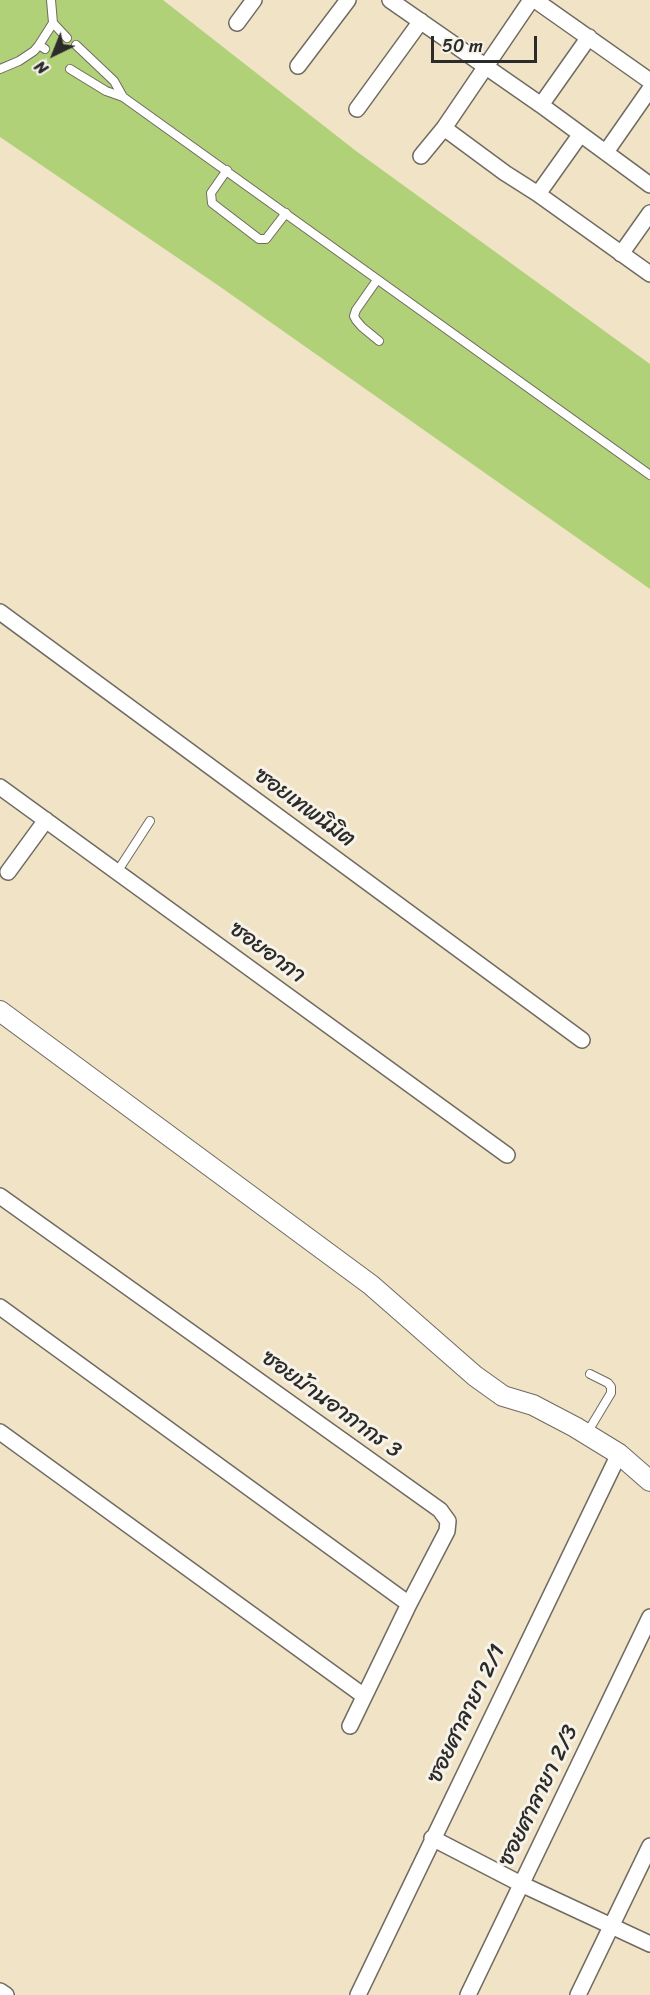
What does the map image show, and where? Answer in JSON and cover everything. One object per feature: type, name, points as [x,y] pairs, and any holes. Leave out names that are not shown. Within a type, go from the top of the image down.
[{"type":"street","points":[[237,24],[254,0]]},
{"type":"street","points":[[298,66],[348,0]]},
{"type":"street","points":[[390,0],[410,5],[421,21],[650,185]]},
{"type":"street","points":[[422,156],[533,0],[650,81]]},
{"type":"street","points":[[357,109],[421,21]]},
{"type":"street","points":[[541,105],[589,37]]},
{"type":"street","points":[[606,152],[650,89]]},
{"type":"street","points":[[444,128],[504,173],[538,194],[650,274]]},
{"type":"street","points":[[538,194],[580,135]]},
{"type":"street","points":[[621,254],[650,213]]},
{"type":"street","name":"ซอยเทพนิมิต","points":[[0,612],[582,1040]]},
{"type":"street","name":"ซอยอาภา","points":[[0,787],[507,1155]]},
{"type":"street","points":[[8,872],[46,820]]},
{"type":"street","points":[[0,1011],[371,1285],[476,1376],[503,1396],[533,1405],[586,1434],[619,1454],[650,1481]]},
{"type":"street","name":"ซอยบ้านอาภากร 3","points":[[0,1196],[440,1510],[448,1521],[447,1531],[350,1726]]},
{"type":"street","points":[[0,1307],[409,1604]]},
{"type":"street","points":[[0,1432],[364,1696]]},
{"type":"street","name":"ซอยศาลายา 2/1","points":[[358,1995],[619,1454]]},
{"type":"street","name":"ซอยศาลายา 2/3","points":[[468,1995],[650,1617]]},
{"type":"street","points":[[432,1838],[522,1884],[650,1944]]},
{"type":"street","points":[[578,1995],[650,1846]]},
{"type":"street","points":[[0,1991],[6,1995]]},
{"type":"lane","points":[[0,69],[42,47],[53,23],[51,0]]},
{"type":"lane","points":[[53,23],[67,38]]},
{"type":"lane","points":[[76,45],[114,81],[123,97]]},
{"type":"lane","points":[[70,69],[106,91],[123,97],[650,475]]},
{"type":"lane","points":[[227,170],[211,193],[212,203],[259,239],[266,239],[286,213]]},
{"type":"lane","points":[[377,280],[354,316],[362,327],[379,341]]},
{"type":"lane","points":[[117,872],[150,821]]},
{"type":"lane","points":[[586,1434],[611,1393],[608,1383],[590,1374]]},
{"type":"green space","points":[[0,0],[163,0],[356,151],[650,364],[650,589],[219,286],[0,137]]}]
